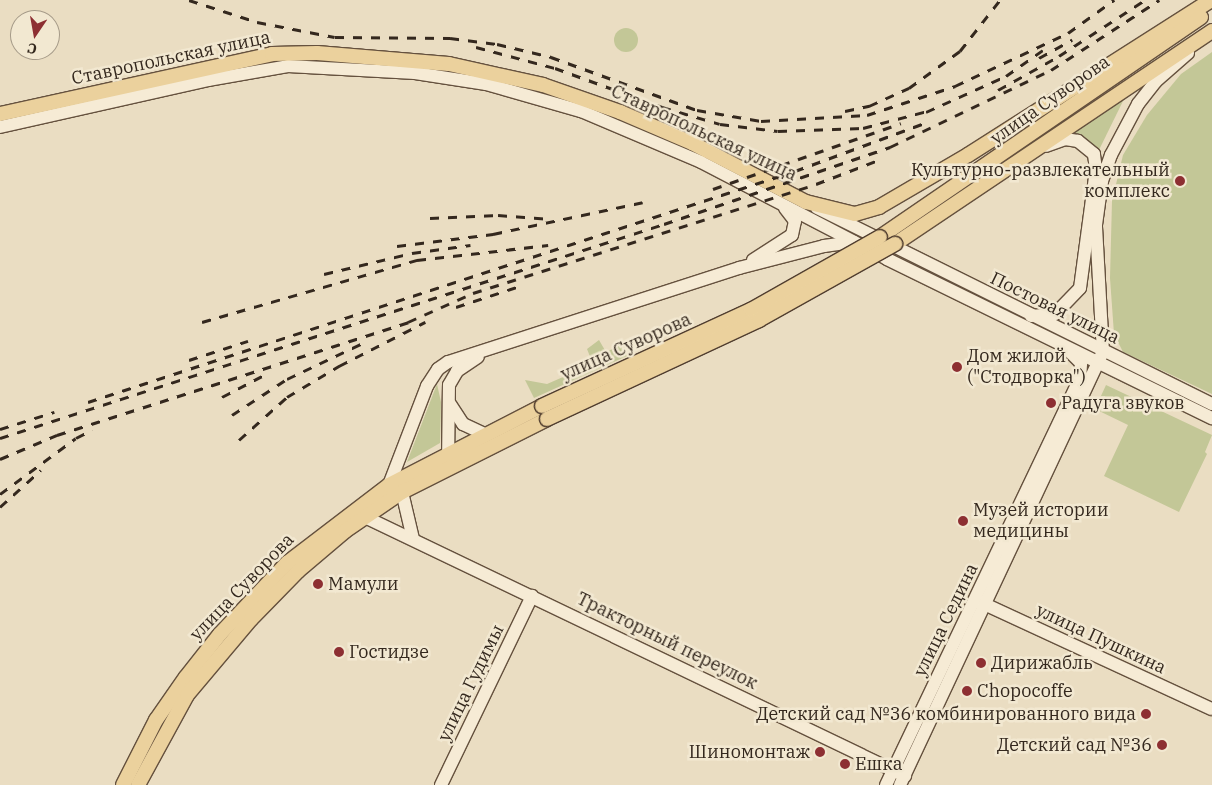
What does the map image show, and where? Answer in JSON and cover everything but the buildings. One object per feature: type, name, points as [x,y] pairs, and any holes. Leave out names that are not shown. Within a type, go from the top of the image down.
[{"type":"main road","name":"улица Суворова","points":[[806,202],[855,214],[879,207],[1211,0]]},
{"type":"main road","name":"улица Суворова","points":[[138,785],[187,695],[251,619],[298,570],[365,517],[402,492],[448,467],[789,305],[895,244],[1212,9]]},
{"type":"main road","name":"улица Суворова","points":[[123,785],[160,714],[220,634],[287,563],[389,485],[484,434],[750,310],[821,272],[1018,154],[1037,150],[1212,31]]},
{"type":"main road","points":[[1101,357],[1096,225],[1102,181],[1115,148],[1138,104],[1155,82],[1212,31]]},
{"type":"main road","name":"Ставропольская улица","points":[[0,114],[272,54],[317,53],[439,63],[517,78],[620,112],[692,143],[883,242]]},
{"type":"main road","name":"Ставропольская улица","points":[[0,127],[257,70],[316,66],[415,73],[486,84],[581,111],[646,137],[773,199],[908,270]]},
{"type":"main road","points":[[1030,316],[1055,314],[1080,288],[1096,169],[1094,154],[1073,139],[1037,150]]},
{"type":"main road","name":"Ставропольская улица","points":[[739,268],[792,235],[793,217],[773,199]]},
{"type":"main road","points":[[739,268],[824,246],[854,242]]},
{"type":"main road","name":"Постовая улица","points":[[883,242],[1030,316],[1212,418]]},
{"type":"main road","name":"улица Суворова","points":[[432,377],[448,362],[739,268]]},
{"type":"main road","name":"Постовая улица","points":[[908,270],[1056,341],[1101,357],[1212,404]]},
{"type":"main road","name":"улица Седина","points":[[902,781],[1082,374],[1079,360],[1056,341]]},
{"type":"main road","points":[[448,467],[448,401],[450,380],[457,372],[497,346]]},
{"type":"main road","name":"улица Седина","points":[[886,785],[981,602],[1101,357]]},
{"type":"main road","points":[[389,485],[432,377],[444,376],[450,380]]},
{"type":"main road","points":[[448,401],[463,424],[484,434]]},
{"type":"main road","points":[[402,492],[413,539]]},
{"type":"main road","name":"Тракторный переулок","points":[[365,517],[893,770],[902,781]]},
{"type":"main road","name":"улица Гудимы","points":[[440,785],[532,596]]},
{"type":"main road","name":"улица Пушкина","points":[[981,602],[1212,709]]},
{"type":"green space","points":[[626,28],[635,31],[638,40],[635,49],[626,52],[617,49],[614,40],[617,31]]},
{"type":"green space","points":[[1212,52],[1212,394],[1123,352],[1114,334],[1110,278],[1112,201],[1123,155],[1147,115],[1181,74]]},
{"type":"green space","points":[[1124,99],[1098,152],[1072,134]]},
{"type":"green space","points":[[599,340],[606,352],[625,343],[627,356],[534,398],[525,380],[547,384],[593,364],[587,349]]},
{"type":"green space","points":[[437,384],[441,402],[440,443],[407,462]]},
{"type":"green space","points":[[1106,385],[1212,435],[1205,452],[1207,454],[1179,512],[1104,476],[1128,425],[1095,409]]},
{"type":"railway","points":[[189,0],[257,22],[335,37],[450,38],[497,44],[551,57],[697,110],[761,121],[867,115],[955,86],[1068,33],[1114,0]]},
{"type":"railway","points":[[845,111],[869,106],[909,88],[960,51],[1000,0]]},
{"type":"railway","points":[[998,90],[1059,56],[1145,0]]},
{"type":"railway","points":[[0,438],[664,224],[890,147],[1051,70],[1159,0]]},
{"type":"railway","points":[[1039,58],[1072,40]]},
{"type":"railway","points":[[476,47],[555,68],[662,107],[720,124],[778,131],[863,128],[931,110]]},
{"type":"railway","points":[[926,112],[1006,76],[1043,50]]},
{"type":"railway","points":[[713,189],[901,123]]},
{"type":"railway","points":[[88,402],[795,171],[925,123]]},
{"type":"railway","points":[[0,459],[57,435],[408,322],[473,293],[816,184],[881,159]]},
{"type":"railway","points":[[397,246],[493,234],[643,202]]},
{"type":"railway","points":[[430,218],[498,215],[551,219]]},
{"type":"railway","points":[[324,274],[412,253],[470,245]]},
{"type":"railway","points":[[202,322],[417,260],[548,245]]},
{"type":"railway","points":[[456,307],[523,285]]},
{"type":"railway","points":[[239,440],[287,397],[339,366],[425,322]]},
{"type":"railway","points":[[189,360],[248,341]]},
{"type":"railway","points":[[232,415],[287,379],[365,342]]},
{"type":"railway","points":[[222,397],[266,374]]},
{"type":"railway","points":[[0,429],[54,412]]},
{"type":"railway","points":[[0,494],[76,438],[92,430]]},
{"type":"railway","points":[[0,507],[41,470]]},
{"type":"place","name":"Культурно-развлекательный комплекс","points":[[1180,181]]},
{"type":"place","name":"Дом жилой (\"Стодворка\")","points":[[957,367]]},
{"type":"place","name":"Радуга звуков","points":[[1051,403]]},
{"type":"place","name":"Музей истории медицины","points":[[963,521]]},
{"type":"place","name":"Мамули","points":[[318,584]]},
{"type":"place","name":"Гостидзе","points":[[339,652]]},
{"type":"place","name":"Дирижабль","points":[[981,663]]},
{"type":"place","name":"Chopocoffe","points":[[967,691]]},
{"type":"place","name":"Детский сад №36 комбинированного вида","points":[[1146,714]]},
{"type":"place","name":"Детский сад №36","points":[[1162,745]]},
{"type":"place","name":"Шиномонтаж","points":[[820,752]]},
{"type":"place","name":"Ешка","points":[[845,764]]}]
